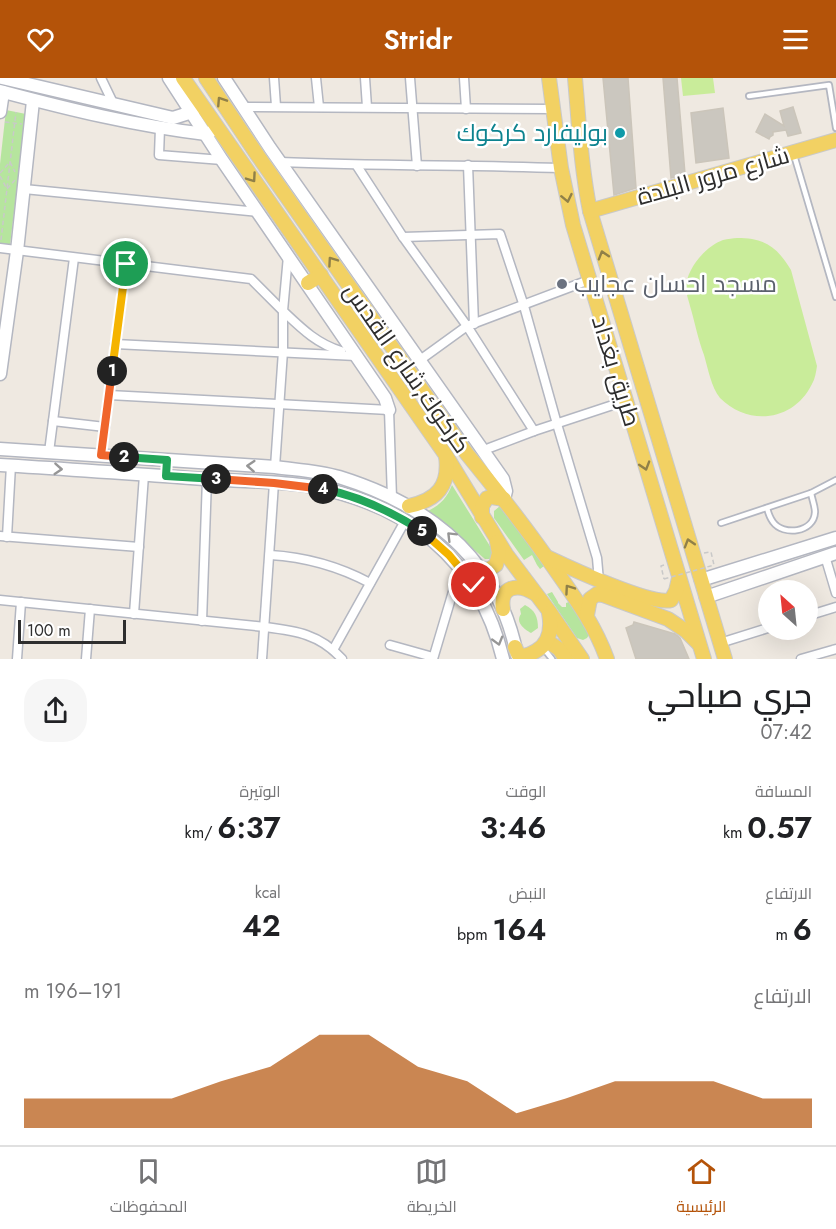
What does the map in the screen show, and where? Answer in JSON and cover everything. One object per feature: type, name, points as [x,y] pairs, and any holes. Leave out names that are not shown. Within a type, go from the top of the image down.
[{"type":"main road","name":"كركوك,شارع القدس","points":[[183,78],[196,107],[212,131],[321,275],[445,454],[496,540],[582,659]]},
{"type":"main road","name":"كركوك,شارع القدس","points":[[206,78],[264,152],[355,282],[467,454],[547,557],[587,615],[607,659]]},
{"type":"main road","name":"طريق بغداد","points":[[549,78],[561,168],[573,225],[703,653]]},
{"type":"main road","name":"طريق بغداد","points":[[575,78],[583,171],[590,211],[725,659]]},
{"type":"main road","name":"شارع مرور البلدة","points":[[590,211],[836,140]]},
{"type":"main road","points":[[308,283],[321,275]]},
{"type":"main road","points":[[409,506],[420,504],[439,492],[446,472],[445,454]]},
{"type":"main road","points":[[482,517],[482,506],[487,498],[504,499]]},
{"type":"main road","points":[[481,570],[488,570],[496,565],[499,553],[496,540]]},
{"type":"main road","points":[[547,557],[599,581],[655,601],[671,600],[680,576]]},
{"type":"main road","points":[[503,609],[504,595],[512,588],[522,587],[537,595]]},
{"type":"main road","points":[[587,615],[590,599],[597,594],[603,595],[669,619],[686,631],[703,653]]},
{"type":"main road","points":[[543,649],[550,627],[549,611]]},
{"type":"main road","points":[[516,653],[525,656],[543,649],[559,649],[566,659]]},
{"type":"street","points":[[2,78],[173,117],[196,107],[169,78]]},
{"type":"street","points":[[101,78],[113,103]]},
{"type":"street","points":[[224,78],[243,107],[264,152],[280,162],[355,282],[420,360],[484,450],[505,483],[504,499]]},
{"type":"street","points":[[274,78],[276,106]]},
{"type":"street","points":[[316,78],[319,107]]},
{"type":"street","points":[[365,78],[367,108]]},
{"type":"street","points":[[410,78],[417,166]]},
{"type":"street","points":[[464,78],[466,109]]},
{"type":"street","points":[[2,117],[2,92],[33,101],[160,128],[212,131],[222,160],[385,398],[389,410],[392,498]]},
{"type":"street","points":[[83,111],[86,97]]},
{"type":"street","points":[[0,374],[17,251],[33,101]]},
{"type":"street","points":[[243,107],[552,109]]},
{"type":"street","points":[[160,128],[159,155],[222,160]]},
{"type":"street","points":[[280,162],[561,168]]},
{"type":"street","points":[[357,165],[403,237],[470,325],[534,431]]},
{"type":"street","points":[[468,165],[471,235],[470,325]]},
{"type":"street","points":[[24,189],[259,212]]},
{"type":"street","points":[[403,237],[500,234],[524,306],[597,558],[599,581]]},
{"type":"street","points":[[0,248],[251,279],[307,334],[332,349],[356,356]]},
{"type":"street","points":[[275,467],[288,256]]},
{"type":"street","points":[[49,452],[74,258]]},
{"type":"street","points":[[101,455],[126,264]]},
{"type":"street","points":[[420,360],[470,325],[589,280]]},
{"type":"street","points":[[115,344],[356,356]]},
{"type":"street","points":[[109,395],[389,410]]},
{"type":"street","points":[[484,450],[625,401]]},
{"type":"street","points":[[53,421],[105,427]]},
{"type":"street","points":[[0,449],[303,470],[338,477],[392,498],[423,514],[446,531],[481,570],[492,585],[503,609],[516,653]]},
{"type":"street","points":[[166,476],[167,460]]},
{"type":"street","points":[[139,548],[4,536],[6,465],[274,483],[329,490],[372,504],[422,531],[436,542],[460,568],[474,585],[493,624],[503,659]]},
{"type":"street","points":[[134,614],[144,475]]},
{"type":"street","points":[[202,621],[207,479]]},
{"type":"street","points":[[262,659],[274,483]]},
{"type":"street","points":[[333,650],[405,521]]},
{"type":"street","points":[[701,580],[836,538]]},
{"type":"street","points":[[270,555],[296,557],[321,563],[346,571],[370,583]]},
{"type":"street","points":[[706,597],[831,555],[836,593]]},
{"type":"street","points":[[390,645],[433,658],[460,568]]},
{"type":"street","points":[[0,600],[265,627],[306,634],[320,640],[342,659]]},
{"type":"street","points":[[17,659],[21,602]]},
{"type":"street","points":[[818,613],[836,607]]},
{"type":"street","points":[[86,659],[90,609]]},
{"type":"street","points":[[720,643],[758,631]]},
{"type":"street","points":[[801,659],[836,649]]},
{"type":"lane","points":[[749,96],[829,85],[836,128]]},
{"type":"lane","points":[[794,153],[836,297]]},
{"type":"lane","points":[[721,523],[811,493],[836,480]]},
{"type":"lane","points":[[767,508],[773,522],[782,529],[793,531],[804,528],[813,520],[815,513],[811,493]]},
{"type":"lane","points":[[543,649],[552,659]]},
{"type":"path","points":[[1,244],[16,112]]},
{"type":"path","points":[[2,117],[15,123],[25,124]]},
{"type":"path","points":[[7,189],[0,175],[10,162]]},
{"type":"path","points":[[7,189],[18,177],[10,162]]},
{"type":"path","points":[[661,566],[664,579],[714,565],[711,552]]},
{"type":"green space","points":[[681,78],[713,78],[715,93],[683,96]]},
{"type":"green space","points":[[6,110],[26,114],[10,245],[0,244],[0,164]]},
{"type":"green space","points":[[747,238],[769,245],[781,255],[791,270],[817,366],[813,382],[804,396],[794,406],[770,416],[744,413],[732,407],[717,394],[686,293],[689,273],[698,259],[717,243]]},
{"type":"green space","points":[[452,485],[493,551],[492,558],[485,559],[428,511],[443,501]]},
{"type":"green space","points":[[500,506],[503,507],[544,566],[540,569],[532,555],[524,560],[494,518],[494,511]]},
{"type":"green space","points":[[552,592],[562,607],[566,607],[566,603],[569,602],[590,633],[587,638],[583,640],[577,638],[547,594]]},
{"type":"green space","points":[[525,605],[534,612],[537,620],[538,628],[531,633],[523,627],[519,620],[520,609]]},
{"type":"building","name":"بوليفارد كركوك","points":[[603,78],[628,78],[636,188],[614,195]]},
{"type":"building","points":[[663,78],[677,78],[685,174],[671,178]]},
{"type":"building","points":[[793,107],[801,133],[788,136],[786,130],[773,132],[769,139],[756,132],[765,114],[784,126],[780,111]]},
{"type":"building","points":[[723,108],[729,158],[696,163],[691,113]]},
{"type":"building","points":[[634,622],[675,634],[680,638],[689,659],[636,659],[626,628]]},
{"type":"place","name":"بوليفارد كركوك","points":[[620,133]]},
{"type":"place","name":"مسجد احسان عجايب","points":[[562,284]]},
{"type":"route","points":[[126,264],[101,455],[167,460],[166,476],[306,486],[329,490],[372,504],[422,531],[436,542],[474,585]]}]
